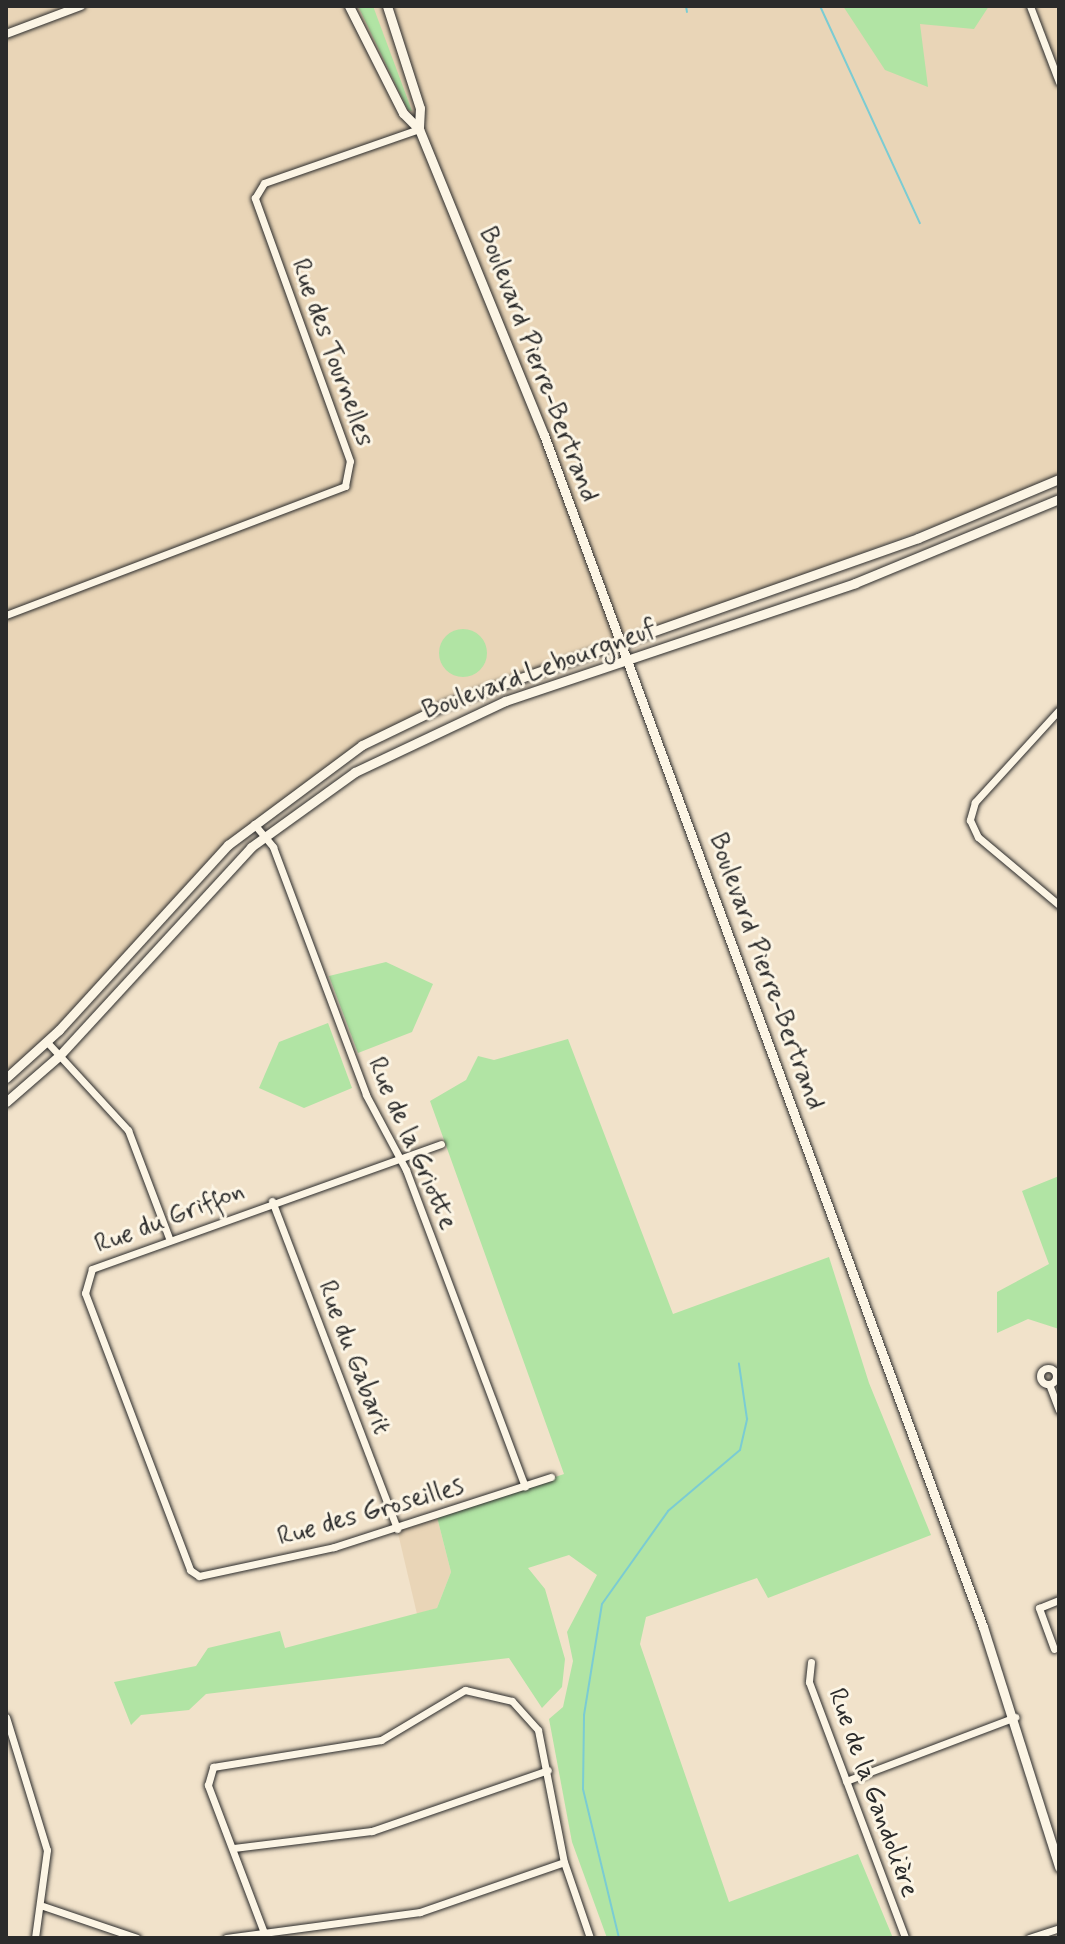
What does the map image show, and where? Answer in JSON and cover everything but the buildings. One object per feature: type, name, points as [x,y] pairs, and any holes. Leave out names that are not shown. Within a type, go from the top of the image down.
[{"type":"main road","name":"Boulevard Pierre-Bertrand","points":[[349,6],[403,113],[419,129],[621,643],[1015,1717],[1057,1840],[1059,1867]]},
{"type":"main road","name":"Boulevard Pierre-Bertrand","points":[[387,6],[420,108],[419,129]]},
{"type":"main road","name":"Boulevard Lebourgneuf","points":[[6,1078],[47,1042],[253,823],[393,728],[1059,479]]},
{"type":"main road","name":"Boulevard Lebourgneuf","points":[[6,1102],[60,1055],[265,835],[355,772],[427,734],[869,578],[1059,499]]},
{"type":"street","points":[[6,34],[81,6]]},
{"type":"street","points":[[1030,6],[1059,82]]},
{"type":"street","name":"Rue des Tournelles","points":[[6,615],[345,486],[350,461],[255,198],[264,183],[419,129]]},
{"type":"street","points":[[1059,710],[975,802],[970,820],[978,837],[1059,905]]},
{"type":"street","name":"Rue de la Griotte","points":[[253,823],[265,835],[361,1083],[400,1158],[525,1486]]},
{"type":"street","points":[[47,1042],[128,1130],[169,1238]]},
{"type":"street","name":"Rue du Griffon","points":[[199,1576],[190,1570],[84,1285],[92,1269],[272,1201],[441,1144]]},
{"type":"street","name":"Rue du Gabarit","points":[[272,1201],[397,1529]]},
{"type":"street","points":[[1049,1384],[1059,1410]]},
{"type":"street","name":"Rue des Groseilles","points":[[199,1576],[397,1529],[551,1477]]},
{"type":"street","points":[[1054,1649],[1039,1608],[1059,1600]]},
{"type":"street","name":"Rue de la Gandolière","points":[[811,1662],[809,1682],[905,1938]]},
{"type":"street","points":[[265,1936],[208,1785],[220,1762],[381,1740],[465,1690],[497,1694],[524,1710],[543,1742],[564,1862],[590,1938]]},
{"type":"street","points":[[6,1717],[44,1827],[43,1906],[35,1938]]},
{"type":"street","points":[[846,1781],[1015,1717]]},
{"type":"street","points":[[233,1848],[401,1824],[548,1770]]},
{"type":"street","points":[[226,1938],[265,1936],[420,1912],[564,1862]]},
{"type":"street","points":[[43,1906],[137,1938]]},
{"type":"street","points":[[1029,1938],[1059,1928]]},
{"type":"shaded area","points":[[6,6],[1059,6],[1059,479],[393,728],[265,812],[6,1078]]},
{"type":"shaded area","points":[[437,1517],[451,1572],[437,1608],[417,1614],[397,1529]]},
{"type":"green space","points":[[358,6],[373,6],[412,111],[408,110]]},
{"type":"green space","points":[[843,6],[989,6],[974,29],[920,24],[928,87],[885,70]]},
{"type":"green space","points":[[463,629],[472,630],[480,636],[486,644],[486,662],[480,670],[472,676],[463,677],[454,676],[446,670],[440,662],[439,653],[440,644],[446,636],[454,630]]},
{"type":"green space","points":[[386,962],[433,984],[412,1032],[358,1053],[329,976]]},
{"type":"green space","points":[[328,1023],[352,1088],[304,1108],[259,1088],[279,1042]]},
{"type":"green space","points":[[568,1039],[673,1314],[829,1257],[869,1383],[931,1535],[768,1598],[757,1578],[646,1617],[640,1644],[729,1902],[858,1854],[893,1938],[607,1938],[572,1842],[549,1719],[563,1707],[573,1661],[567,1632],[597,1575],[569,1555],[528,1568],[545,1589],[565,1659],[562,1687],[542,1708],[509,1658],[206,1694],[189,1710],[141,1715],[131,1725],[114,1682],[196,1666],[208,1648],[280,1631],[285,1648],[437,1608],[451,1572],[437,1517],[564,1474],[430,1101],[466,1080],[478,1056],[494,1060]]},
{"type":"green space","points":[[1059,1176],[1059,1329],[1028,1319],[997,1333],[997,1292],[1049,1264],[1022,1191]]},
{"type":"waterway","points":[[686,6],[687,12]]},
{"type":"waterway","points":[[820,6],[920,223]]},
{"type":"waterway","points":[[619,1938],[583,1789],[584,1715],[602,1604],[668,1511],[740,1450],[747,1419],[739,1364]]}]
